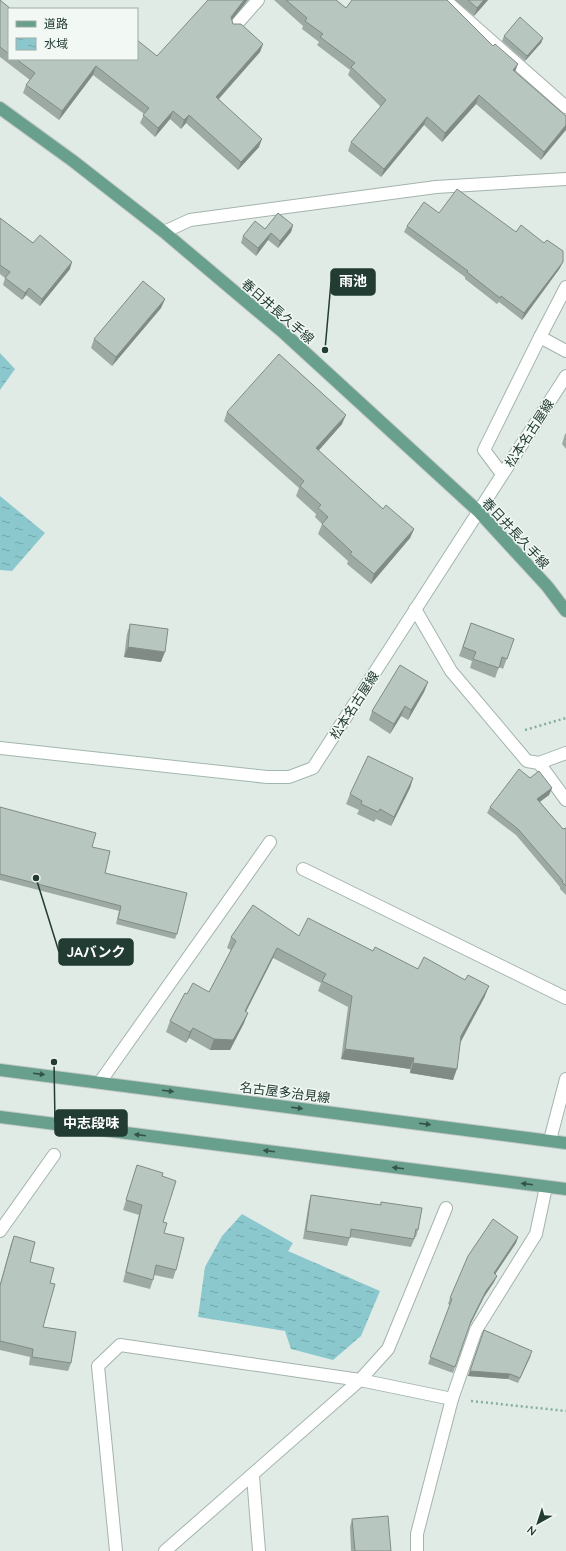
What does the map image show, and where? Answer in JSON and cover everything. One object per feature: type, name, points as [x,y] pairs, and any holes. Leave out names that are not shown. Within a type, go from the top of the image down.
[{"type":"main road","name":"春日井長久手線","points":[[0,108],[73,161],[164,232],[286,334],[478,511],[547,586],[566,610]]},
{"type":"main road","name":"名古屋多治見線","points":[[0,1070],[566,1143]]},
{"type":"main road","points":[[0,1117],[566,1189]]},
{"type":"street","points":[[234,26],[258,0]]},
{"type":"street","points":[[445,0],[566,107]]},
{"type":"street","points":[[164,232],[190,220],[436,187],[566,179]]},
{"type":"street","points":[[502,474],[484,450],[566,287]]},
{"type":"street","points":[[540,337],[566,351]]},
{"type":"street","name":"松本名古屋線","points":[[0,748],[266,777],[289,777],[313,768],[566,376]]},
{"type":"street","points":[[415,609],[451,670],[527,761],[539,763],[566,753]]},
{"type":"street","points":[[539,763],[566,800]]},
{"type":"street","points":[[100,1082],[270,842]]},
{"type":"street","points":[[303,869],[566,998]]},
{"type":"street","points":[[550,1140],[566,1079]]},
{"type":"street","points":[[0,1231],[54,1155]]},
{"type":"street","points":[[417,1551],[418,1534],[452,1399],[476,1330],[536,1234],[546,1187]]},
{"type":"street","points":[[165,1551],[253,1476],[360,1380],[388,1349],[446,1208]]},
{"type":"street","points":[[116,1551],[98,1366],[120,1345],[360,1380],[452,1399]]},
{"type":"street","points":[[253,1476],[259,1551]]},
{"type":"path","points":[[505,736],[566,718]]},
{"type":"path","points":[[452,1399],[566,1411]]},
{"type":"water","points":[[0,353],[15,369],[0,390]]},
{"type":"water","points":[[0,496],[45,533],[12,571],[0,570]]},
{"type":"water","points":[[242,1214],[293,1243],[288,1251],[380,1291],[361,1336],[333,1360],[291,1349],[285,1331],[198,1317],[205,1267],[222,1236]]},
{"type":"building","points":[[0,0],[10,8],[8,8],[8,53],[0,47]]},
{"type":"building","points":[[208,0],[244,0],[231,17],[233,24],[241,24],[263,44],[216,97],[262,139],[241,162],[189,115],[184,120],[173,111],[158,128],[143,115],[149,108],[96,66],[62,111],[26,85],[35,73],[17,60],[138,60],[138,41],[157,56]]},
{"type":"building","points":[[286,0],[336,0],[346,8],[352,0],[447,0],[493,46],[495,44],[518,64],[513,70],[566,116],[566,125],[544,152],[479,95],[445,133],[427,117],[384,169],[351,142],[386,100],[351,67],[355,63],[320,37],[323,34],[305,21],[307,18]]},
{"type":"building","points":[[468,0],[484,0],[477,8]]},
{"type":"building","points":[[520,17],[543,38],[527,56],[504,36]]},
{"type":"building","points":[[457,189],[516,232],[521,225],[544,243],[547,240],[563,251],[563,262],[524,313],[501,296],[500,298],[467,272],[468,271],[407,226],[424,202],[439,213]]},
{"type":"building","points":[[278,213],[293,225],[280,241],[271,233],[258,248],[243,236],[255,221],[265,229]]},
{"type":"building","points":[[0,218],[33,243],[40,235],[72,262],[42,299],[29,288],[25,293],[5,278],[10,272],[0,265]]},
{"type":"building","points":[[143,281],[165,299],[116,357],[94,339]]},
{"type":"building","points":[[279,354],[346,415],[316,448],[383,509],[386,505],[414,529],[374,574],[350,554],[352,552],[322,524],[328,517],[318,508],[321,505],[300,486],[304,481],[227,412]]},
{"type":"building","points":[[471,623],[514,639],[507,659],[502,657],[499,668],[473,659],[476,652],[463,647]]},
{"type":"building","points":[[130,624],[168,629],[165,652],[128,647]]},
{"type":"building","points":[[400,665],[428,682],[411,710],[405,706],[394,724],[372,711]]},
{"type":"building","points":[[368,756],[413,778],[394,817],[380,809],[378,812],[361,804],[362,801],[350,794]]},
{"type":"building","points":[[519,769],[530,778],[539,771],[552,788],[537,799],[563,829],[566,828],[566,886],[518,829],[490,807]]},
{"type":"building","points":[[0,807],[96,833],[92,847],[110,851],[105,873],[187,893],[177,934],[118,919],[121,906],[0,874]]},
{"type":"building","points":[[253,905],[299,936],[308,918],[373,951],[375,947],[418,969],[424,957],[465,980],[468,975],[489,986],[461,1036],[457,1069],[413,1063],[414,1058],[345,1049],[352,996],[322,981],[326,974],[277,948],[245,1011],[248,1013],[233,1040],[214,1039],[193,1028],[190,1032],[170,1021],[185,993],[187,994],[193,983],[209,992],[236,941],[231,937]]},
{"type":"building","points":[[137,1165],[163,1173],[162,1176],[176,1181],[163,1222],[167,1223],[164,1233],[184,1238],[176,1270],[156,1265],[153,1280],[126,1272],[142,1205],[126,1200]]},
{"type":"building","points":[[311,1195],[381,1205],[381,1202],[422,1208],[418,1230],[416,1229],[414,1239],[351,1229],[350,1238],[306,1231]]},
{"type":"building","points":[[493,1219],[518,1237],[494,1273],[497,1276],[486,1291],[471,1321],[455,1367],[430,1357],[452,1299],[450,1298],[468,1256]]},
{"type":"building","points":[[14,1236],[35,1242],[30,1262],[54,1268],[50,1283],[55,1284],[43,1327],[76,1332],[71,1363],[32,1357],[33,1349],[0,1341],[0,1286]]},
{"type":"building","points":[[484,1330],[532,1351],[520,1378],[510,1374],[470,1371]]},
{"type":"building","points":[[388,1516],[391,1551],[355,1551],[352,1519]]},
{"type":"place","name":"雨池","points":[[325,350]]},
{"type":"place","name":"JAバンク","points":[[36,878]]},
{"type":"place","name":"中志段味","points":[[54,1062]]}]
